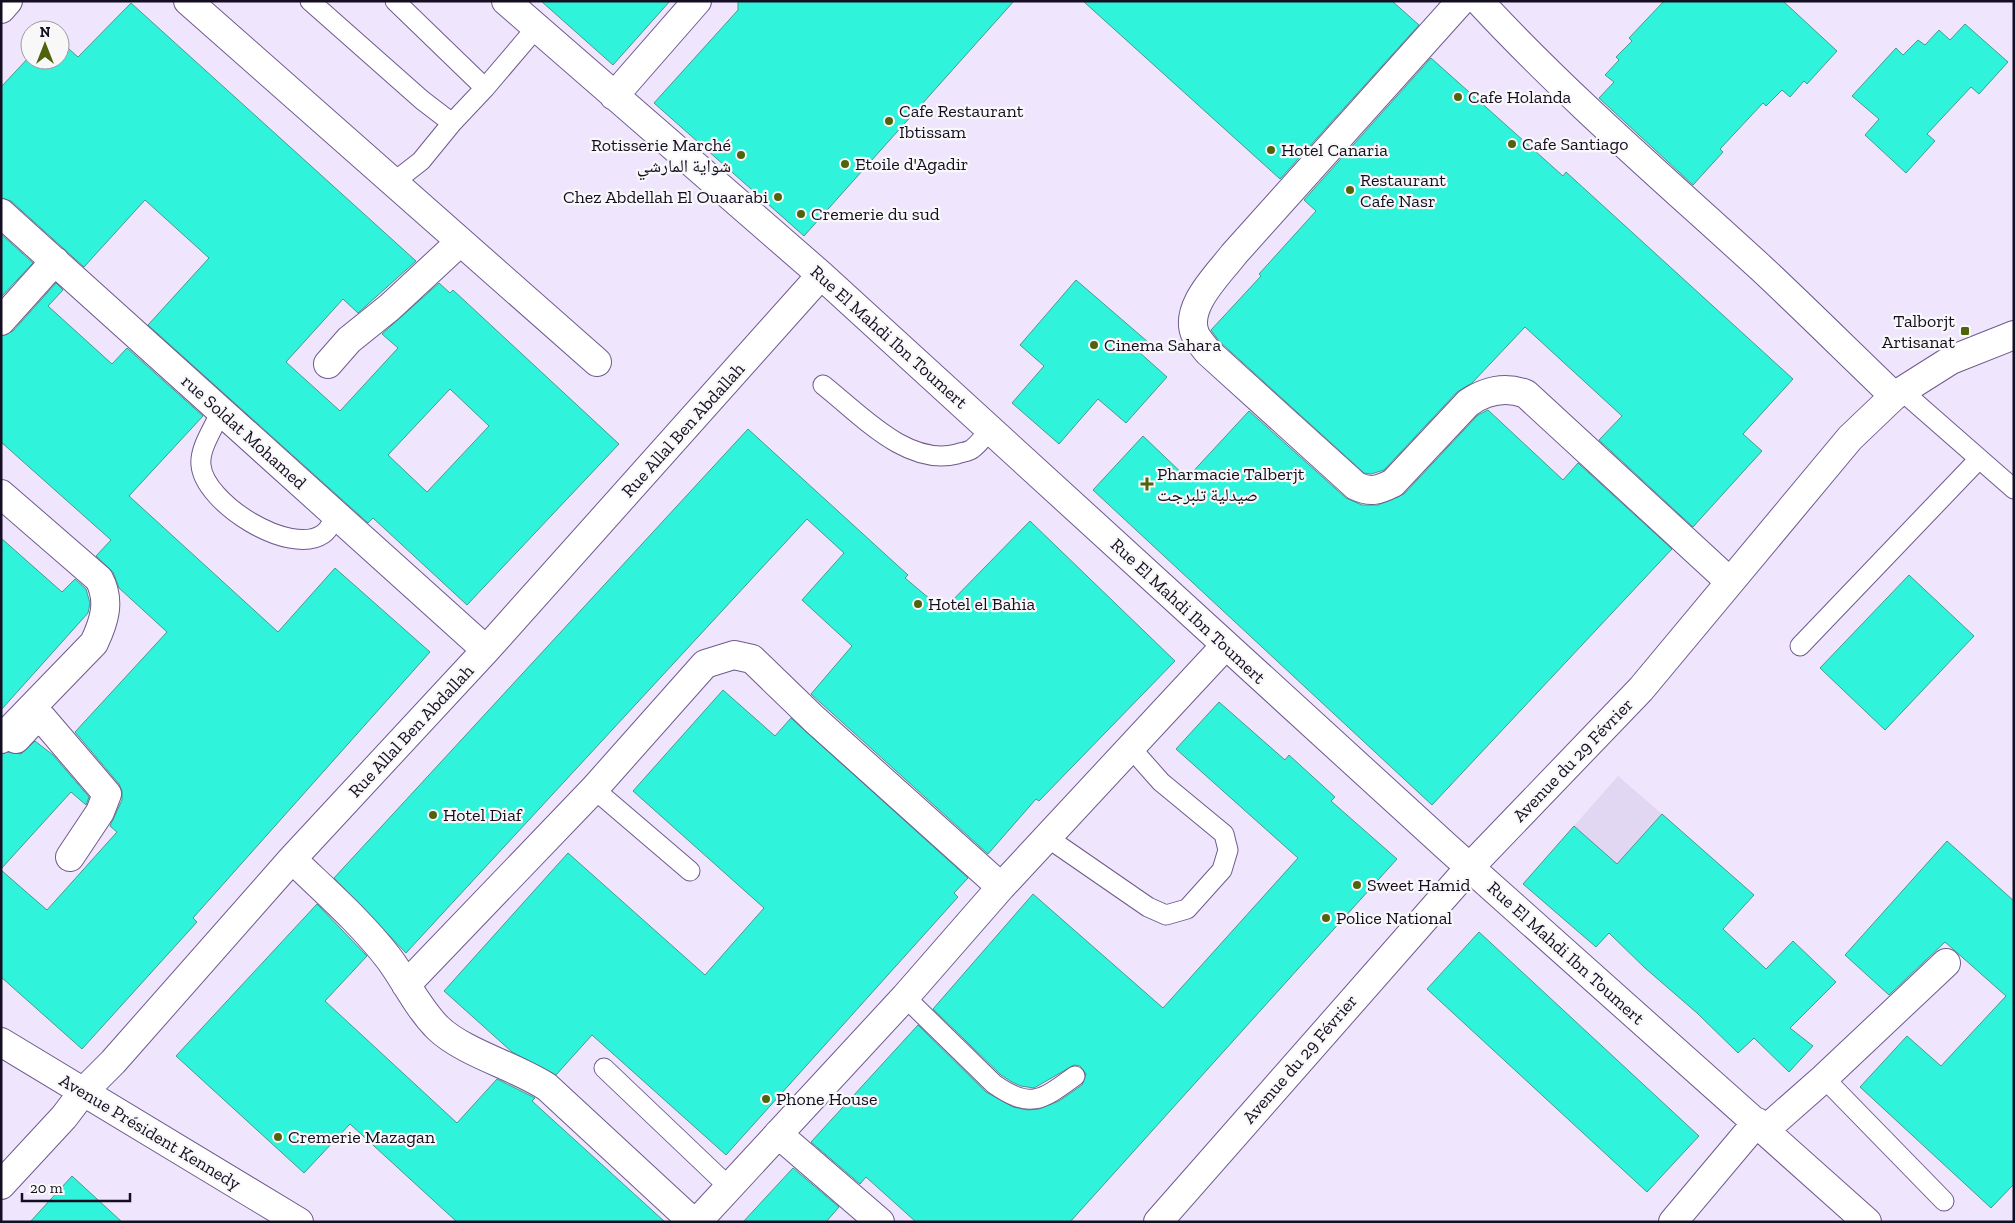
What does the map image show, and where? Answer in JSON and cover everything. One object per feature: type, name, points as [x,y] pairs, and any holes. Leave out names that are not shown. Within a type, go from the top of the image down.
[{"type":"street","points":[[1,9],[8,1]]},
{"type":"street","points":[[188,1],[596,362]]},
{"type":"street","name":"Rue El Mahdi Ibn Toumert","points":[[506,1],[821,275],[991,429],[1225,646],[1868,1222]]},
{"type":"street","points":[[614,96],[697,1]]},
{"type":"street","points":[[1461,1],[1241,247],[1201,295],[1194,318],[1195,335],[1208,352],[1356,486],[1369,491],[1382,489],[1393,483],[1468,403],[1480,395],[1507,390],[1526,394],[1729,581]]},
{"type":"street","points":[[1479,1],[1511,36],[1601,123],[1898,393]]},
{"type":"street","name":"rue Soldat Mohamed","points":[[1,213],[486,650]]},
{"type":"street","points":[[328,364],[349,340],[390,306],[460,242]]},
{"type":"street","points":[[1,321],[55,261]]},
{"type":"street","name":"Rue Allal Ben Abdallah","points":[[1,1185],[64,1117],[83,1092],[113,1062],[292,858],[486,650],[821,275]]},
{"type":"street","name":"Avenue du 29 Février","points":[[1158,1222],[1470,867],[1641,689],[1850,438],[1898,393],[1951,360],[2014,335]]},
{"type":"street","points":[[1,494],[99,579],[106,592],[103,625],[94,643],[1,739]]},
{"type":"street","points":[[292,858],[370,937],[389,959],[419,1005],[438,1028],[455,1041],[534,1078],[547,1087],[695,1222],[905,997],[1002,887],[1225,646]]},
{"type":"street","points":[[406,985],[594,789],[705,664],[734,655],[752,659],[814,719],[1002,887]]},
{"type":"street","points":[[1,755],[29,725],[42,718],[107,794],[100,812],[70,857]]},
{"type":"street","points":[[1673,1222],[1761,1126],[1824,1078],[1946,963]]},
{"type":"street","name":"Avenue Président Kennedy","points":[[1,1042],[299,1222]]},
{"type":"street","points":[[778,1134],[880,1222]]},
{"type":"lane","points":[[310,1],[422,100],[452,123]]},
{"type":"lane","points":[[395,1],[485,88]]},
{"type":"lane","points":[[394,182],[421,161],[452,123],[495,79],[536,28]]},
{"type":"lane","points":[[823,385],[890,438],[905,448],[921,454],[937,457],[972,450],[991,429]]},
{"type":"lane","points":[[1898,393],[1979,458],[2014,489]]},
{"type":"lane","points":[[222,412],[204,450],[201,465],[209,489],[230,509],[260,527],[291,538],[310,538],[324,534],[337,515]]},
{"type":"lane","points":[[1800,646],[1979,458]]},
{"type":"lane","points":[[1048,838],[1148,907],[1166,915],[1188,909],[1222,870],[1228,850],[1224,834],[1161,782],[1130,747]]},
{"type":"lane","points":[[594,789],[690,871]]},
{"type":"lane","points":[[905,997],[994,1084],[1011,1096],[1022,1100],[1036,1099],[1052,1093],[1075,1076]]},
{"type":"lane","points":[[604,1068],[729,1187]]},
{"type":"lane","points":[[1824,1078],[1944,1201]]},
{"type":"shaded area","points":[[1618,776],[1662,814],[1617,864],[1574,826]]},
{"type":"building","points":[[541,1],[670,1],[613,65]]},
{"type":"building","points":[[738,1],[1014,1],[804,236],[654,103],[738,10]]},
{"type":"building","points":[[1083,1],[1392,1],[1419,25],[1280,179]]},
{"type":"building","points":[[1664,1],[1783,1],[1837,51],[1807,84],[1804,81],[1790,97],[1782,90],[1766,106],[1763,103],[1720,149],[1723,152],[1693,185],[1599,98],[1614,82],[1605,75],[1619,60],[1616,57],[1632,41],[1629,38]]},
{"type":"building","points":[[131,3],[416,261],[358,313],[343,299],[286,362],[340,411],[398,348],[382,334],[439,283],[450,293],[453,290],[619,444],[467,605],[373,518],[368,523],[148,325],[209,258],[145,200],[84,267],[11,201],[1,198],[1,87],[20,67],[20,70],[70,70],[70,50],[78,57]],"holes":[[[450,389],[489,426],[427,492],[388,455]]]},
{"type":"building","points":[[1965,24],[2008,62],[1979,94],[1971,87],[1927,134],[1935,141],[1906,173],[1865,135],[1879,119],[1852,96],[1896,48],[1903,55],[1918,40],[1925,45],[1939,30],[1950,40]]},
{"type":"building","points":[[1431,58],[1563,176],[1566,172],[1793,379],[1743,434],[1762,451],[1693,527],[1599,440],[1622,416],[1525,327],[1472,383],[1457,392],[1384,470],[1371,474],[1364,473],[1219,341],[1211,330],[1261,276],[1259,274],[1316,211],[1304,200]]},
{"type":"building","points":[[1,234],[33,263],[1,297]]},
{"type":"building","points":[[1076,280],[1148,342],[1139,352],[1167,377],[1126,423],[1098,399],[1059,444],[1012,403],[1044,366],[1020,345]]},
{"type":"building","points":[[56,283],[63,290],[48,306],[112,364],[127,348],[203,416],[129,496],[278,632],[335,568],[430,652],[193,918],[197,922],[82,1049],[1,977],[1,870],[47,910],[117,832],[110,826],[122,800],[122,791],[119,784],[75,732],[167,632],[119,588],[113,572],[96,556],[111,540],[1,442],[1,336],[13,331]]},
{"type":"building","points":[[1488,410],[1563,480],[1578,463],[1672,549],[1432,805],[1093,490],[1143,436],[1187,478],[1249,411],[1346,498],[1362,505],[1378,505],[1404,494],[1478,415]]},
{"type":"building","points":[[748,429],[908,575],[905,578],[943,610],[1030,521],[1175,661],[1039,801],[1036,799],[988,854],[811,694],[852,646],[802,600],[844,553],[807,519],[406,953],[334,878]]},
{"type":"building","points":[[1,538],[62,592],[75,579],[86,589],[90,603],[88,613],[1,710]]},
{"type":"building","points":[[1909,575],[1974,636],[1885,730],[1820,668]]},
{"type":"building","points":[[723,690],[775,736],[791,718],[968,878],[954,893],[958,897],[726,1155],[592,1035],[556,1075],[512,1052],[444,991],[568,853],[705,975],[764,908],[633,791]]},
{"type":"building","points":[[1219,702],[1285,760],[1289,755],[1335,797],[1331,801],[1397,859],[1070,1222],[916,1222],[866,1177],[860,1184],[811,1142],[918,1025],[986,1092],[1013,1107],[1028,1110],[1039,1109],[1059,1101],[1082,1085],[1086,1074],[1080,1066],[1074,1065],[1034,1088],[1012,1082],[1001,1075],[933,1009],[1033,894],[1163,1008],[1298,858],[1176,749]]},
{"type":"building","points":[[35,741],[53,755],[89,797],[86,805],[71,792],[1,869],[1,754],[8,752],[21,754]]},
{"type":"building","points":[[1662,814],[1754,895],[1723,929],[1766,969],[1793,941],[1836,982],[1790,1028],[1813,1046],[1789,1072],[1754,1038],[1738,1053],[1609,933],[1596,947],[1523,884],[1574,826],[1617,864]]},
{"type":"building","points":[[1947,841],[2014,901],[2014,1184],[1991,1208],[1860,1087],[1907,1036],[1941,1066],[2006,996],[1945,942],[1889,995],[1845,955]]},
{"type":"building","points":[[317,904],[367,956],[325,1001],[457,1123],[497,1079],[535,1098],[532,1101],[665,1222],[457,1222],[350,1124],[304,1173],[176,1056]]},
{"type":"building","points":[[1479,932],[1699,1136],[1647,1192],[1427,989]]},
{"type":"building","points":[[793,1168],[839,1207],[826,1222],[743,1222]]},
{"type":"building","points":[[72,1176],[122,1222],[30,1222]]},
{"type":"place","name":"Cafe Holanda","points":[[1458,97]]},
{"type":"place","name":"Cafe Restaurant Ibtissam","points":[[889,121]]},
{"type":"place","name":"Cafe Santiago","points":[[1512,144]]},
{"type":"place","name":"Hotel Canaria","points":[[1271,150]]},
{"type":"place","name":"Rotisserie Marché شواية المارشي","points":[[741,155]]},
{"type":"place","name":"Etoile d'Agadir","points":[[845,164]]},
{"type":"place","name":"Restaurant Cafe Nasr","points":[[1350,190]]},
{"type":"place","name":"Chez Abdellah El Ouaarabi","points":[[778,197]]},
{"type":"place","name":"Cremerie du sud","points":[[801,214]]},
{"type":"place","name":"Talborjt Artisanat","points":[[1965,331]]},
{"type":"place","name":"Cinema Sahara","points":[[1094,345]]},
{"type":"place","name":"Pharmacie Talberjt صيدلية تلبرجت","points":[[1147,484]]},
{"type":"place","name":"Hotel el Bahia","points":[[918,604]]},
{"type":"place","name":"Hotel Diaf","points":[[433,815]]},
{"type":"place","name":"Sweet Hamid","points":[[1357,885]]},
{"type":"place","name":"Police National","points":[[1326,918]]},
{"type":"place","name":"Phone House","points":[[766,1099]]},
{"type":"place","name":"Cremerie Mazagan","points":[[278,1137]]}]
